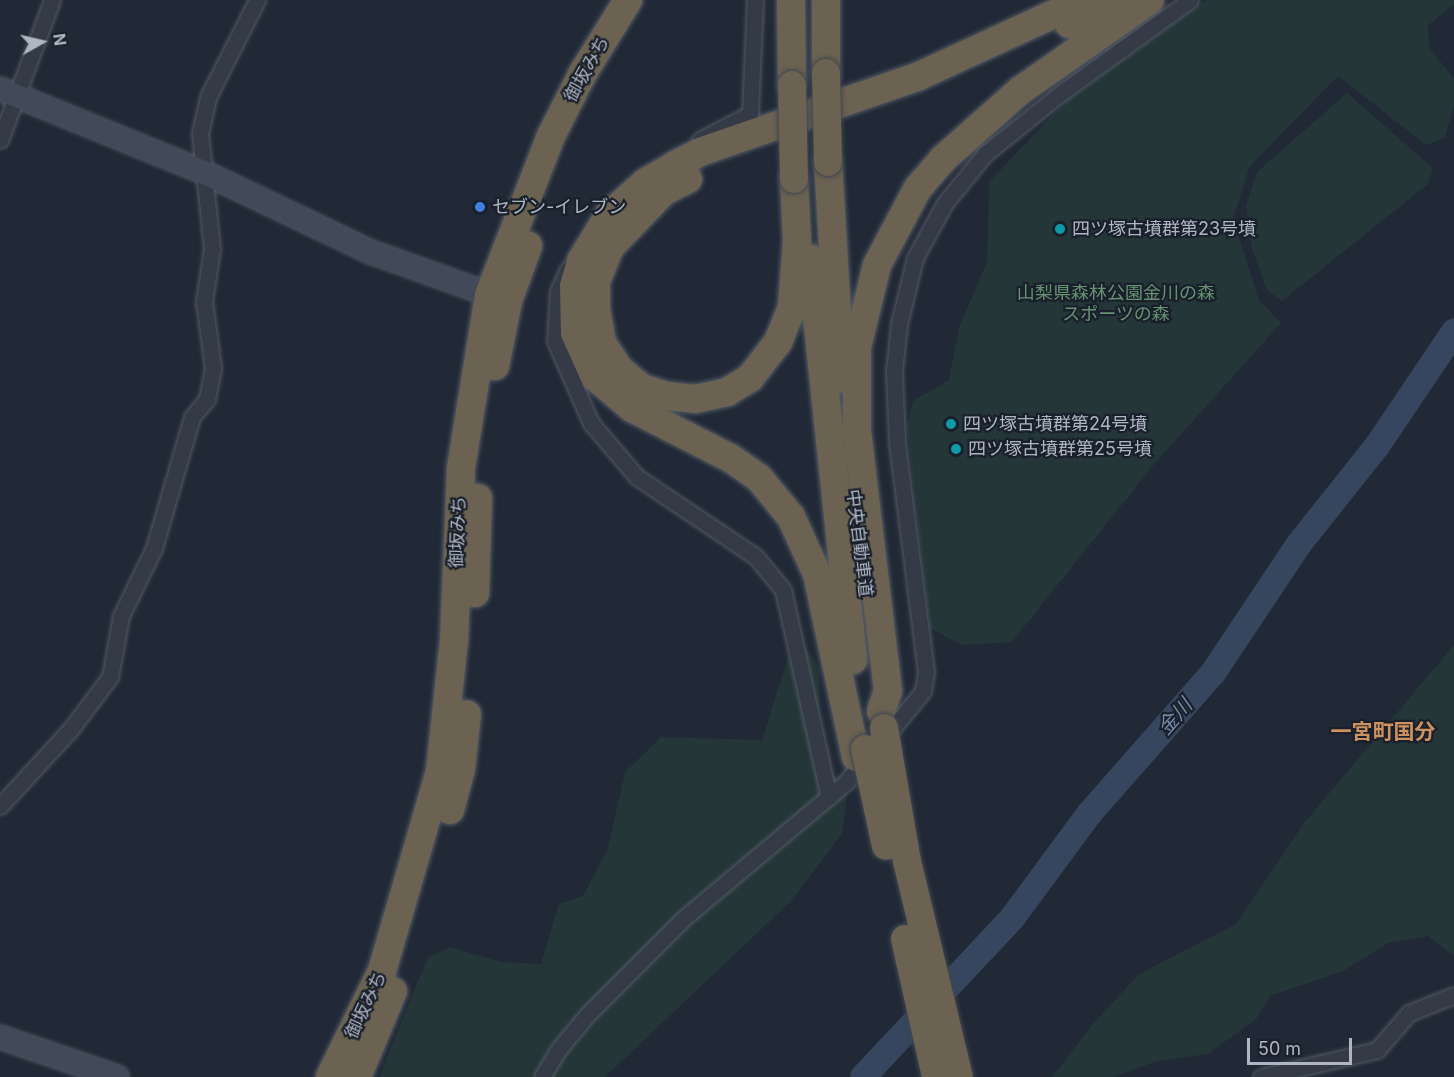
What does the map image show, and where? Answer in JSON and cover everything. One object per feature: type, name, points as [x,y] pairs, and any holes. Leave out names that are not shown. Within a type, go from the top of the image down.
[{"type":"highway","name":"御坂みち","points":[[330,1077],[382,971],[440,771],[454,640],[461,468],[499,298],[551,136],[583,73],[628,0]]},
{"type":"highway","name":"御坂みち","points":[[357,1077],[396,984],[427,892],[460,769],[473,631],[478,474],[499,298],[569,142],[601,79],[649,0]]},
{"type":"highway","points":[[791,0],[807,79],[809,171],[797,240],[792,306],[778,342],[750,378],[727,392],[695,399],[667,396],[642,388],[619,369],[603,343],[597,282],[610,247],[663,192],[730,156],[843,121],[988,63],[1112,0]]},
{"type":"highway","name":"中央自動車道","points":[[804,0],[815,320],[861,753]]},
{"type":"highway","name":"中央自動車道","points":[[807,79],[825,0]]},
{"type":"highway","points":[[936,1077],[876,797],[866,791],[861,753],[817,574],[806,544],[759,478],[730,458],[632,408],[595,377],[575,333],[576,277],[594,235],[609,215],[646,182],[675,165],[711,148],[919,76],[1084,0]]},
{"type":"highway","points":[[883,719],[888,691],[857,431],[856,347],[877,265],[918,188],[943,159],[1021,90],[1150,0]]},
{"type":"highway","name":"中央自動車道","points":[[809,171],[843,398],[883,719],[908,861],[958,1077]]},
{"type":"street","points":[[0,140],[8,93],[51,0]]},
{"type":"street","points":[[0,806],[70,730],[110,677],[121,616],[154,548],[192,417],[207,399],[213,368],[204,301],[212,249],[202,172],[200,133],[208,98],[257,0]]},
{"type":"street","points":[[755,0],[750,114],[674,153],[635,180],[585,232],[558,291],[555,341],[591,423],[637,477],[756,557],[783,590],[829,797]]},
{"type":"street","points":[[542,1077],[559,1048],[587,1015],[684,918],[829,797],[923,691],[923,630],[897,442],[894,371],[899,324],[915,258],[945,203],[985,154],[1061,93],[1191,0]]},
{"type":"street","points":[[8,93],[202,172],[371,252],[499,298]]},
{"type":"street","points":[[1261,1077],[1377,1050],[1409,1013],[1454,995]]},
{"type":"street","points":[[0,1037],[117,1077]]},
{"type":"green space","name":"山梨県森林公園金川の森 スポーツの森","points":[[1206,0],[1454,0],[1454,5],[1428,25],[1429,47],[1454,79],[1454,105],[1445,138],[1426,145],[1338,76],[1250,166],[1233,218],[1259,300],[1281,323],[1156,462],[1012,642],[962,645],[930,628],[907,427],[913,401],[949,380],[959,328],[987,261],[989,182],[1067,100]]},
{"type":"green space","points":[[1347,93],[1433,168],[1428,184],[1282,301],[1267,290],[1252,249],[1246,206],[1257,172]]},
{"type":"green space","points":[[1454,645],[1454,956],[1428,936],[1388,943],[1343,971],[1270,996],[1257,1018],[1208,1054],[1157,1061],[1114,1077],[1052,1077],[1093,1024],[1139,974],[1236,924],[1304,823]]},
{"type":"green space","points":[[807,649],[820,669],[819,753],[847,795],[842,834],[790,902],[605,1077],[379,1077],[428,957],[450,947],[501,962],[541,964],[559,904],[583,896],[608,848],[625,772],[661,737],[762,740],[788,657]]},
{"type":"waterway","name":"金川","points":[[863,1077],[1013,917],[1089,814],[1213,673],[1299,544],[1377,446],[1454,332]]},
{"type":"place","name":"セブン-イレブン","points":[[480,207]]},
{"type":"place","name":"四ツ塚古墳群第23号墳","points":[[1060,229]]},
{"type":"place","name":"四ツ塚古墳群第24号墳","points":[[951,424]]},
{"type":"place","name":"四ツ塚古墳群第25号墳","points":[[956,449]]},
{"type":"district","name":"一宮町国分","points":[[1383,732]]}]
